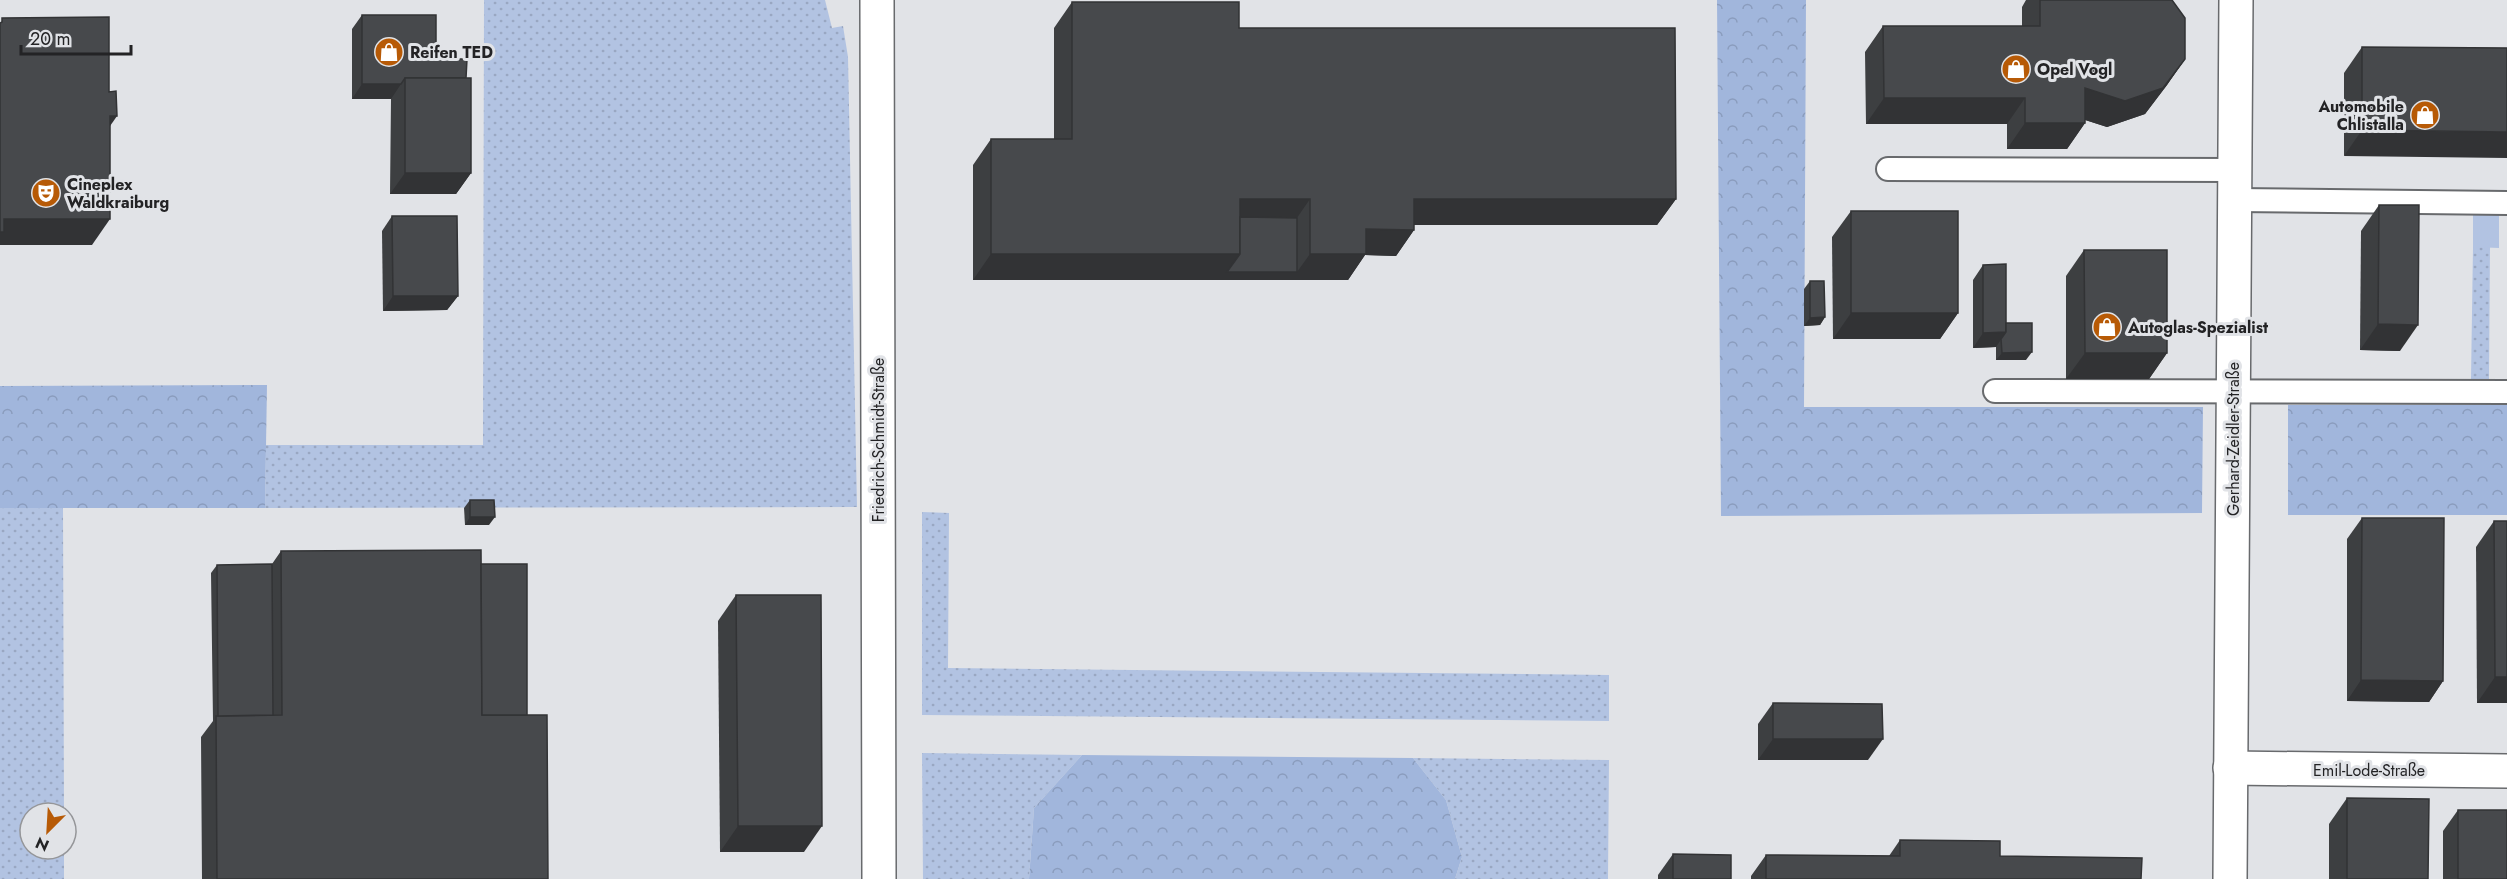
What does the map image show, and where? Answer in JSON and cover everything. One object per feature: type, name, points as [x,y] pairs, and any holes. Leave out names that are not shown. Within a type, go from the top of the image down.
[{"type":"street","name":"Friedrich-Schmidt-Straße","points":[[877,0],[879,879]]},
{"type":"street","name":"Gerhard-Zeidler-Straße","points":[[2230,879],[2236,0]]},
{"type":"street","name":"Emil-Lode-Straße","points":[[2230,768],[2507,771]]},
{"type":"lane","points":[[1888,169],[2235,185],[2507,203]]},
{"type":"lane","points":[[1995,391],[2507,392]]},
{"type":"shaded area","points":[[484,0],[825,0],[832,28],[843,26],[848,57],[857,507],[265,508],[266,445],[483,445]]},
{"type":"shaded area","points":[[2473,213],[2499,214],[2499,248],[2473,247]]},
{"type":"shaded area","points":[[2473,247],[2490,247],[2489,379],[2471,379]]},
{"type":"shaded area","points":[[0,508],[63,508],[64,801],[18,801],[18,861],[64,861],[64,879],[0,879]]},
{"type":"shaded area","points":[[922,512],[949,513],[948,668],[1609,675],[1609,721],[922,715]]},
{"type":"shaded area","points":[[922,753],[1082,755],[1034,808],[1029,879],[923,879]]},
{"type":"shaded area","points":[[1413,758],[1609,760],[1608,879],[1455,879],[1462,857],[1446,800]]},
{"type":"green space","points":[[1717,0],[1806,0],[1804,407],[2203,407],[2202,513],[1721,516]]},
{"type":"green space","points":[[267,385],[265,508],[0,508],[0,386]]},
{"type":"green space","points":[[2288,405],[2507,405],[2507,515],[2288,515]]},
{"type":"green space","points":[[1082,755],[1413,758],[1446,800],[1462,857],[1455,879],[1029,879],[1034,808]]},
{"type":"building","name":"Opel Vogl","points":[[2040,0],[2172,0],[2185,18],[2185,59],[2163,88],[2125,101],[2085,88],[2085,123],[2025,123],[2025,98],[1884,98],[1883,26],[2040,26]]},
{"type":"building","points":[[1072,2],[1239,2],[1239,28],[1675,28],[1676,199],[1414,199],[1414,230],[1366,229],[1366,254],[1310,254],[1310,199],[1240,199],[1240,254],[991,254],[991,139],[1072,139]]},
{"type":"building","points":[[362,15],[436,15],[436,59],[467,59],[466,78],[405,78],[401,84],[362,84]]},
{"type":"building","name":"Cineplex Waldkraiburg","points":[[109,17],[109,92],[116,91],[117,116],[110,116],[110,219],[4,219],[4,232],[0,232],[0,23],[2,18]]},
{"type":"building","name":"Automobile Chlistalla","points":[[2362,47],[2507,48],[2507,132],[2362,130]]},
{"type":"building","points":[[405,78],[471,78],[471,173],[405,173]]},
{"type":"building","points":[[2379,205],[2419,205],[2418,325],[2378,324]]},
{"type":"building","points":[[1851,211],[1958,211],[1958,313],[1851,313]]},
{"type":"building","points":[[392,216],[457,216],[458,296],[393,296]]},
{"type":"building","points":[[1240,217],[1297,218],[1297,272],[1227,272],[1240,254]]},
{"type":"building","points":[[2084,250],[2167,250],[2167,353],[2085,353]]},
{"type":"building","points":[[2006,264],[2006,332],[1983,333],[1983,265]]},
{"type":"building","points":[[1810,281],[1824,281],[1825,317],[1810,318]]},
{"type":"building","points":[[2006,323],[2032,323],[2032,352],[2002,353],[2001,339],[2006,332]]},
{"type":"building","points":[[470,500],[494,500],[495,517],[470,517]]},
{"type":"building","points":[[2362,518],[2444,518],[2443,681],[2361,680]]},
{"type":"building","points":[[2494,521],[2507,521],[2507,677],[2495,677]]},
{"type":"building","points":[[481,550],[482,715],[547,715],[548,879],[217,879],[216,716],[282,715],[281,551]]},
{"type":"building","points":[[272,564],[273,715],[218,716],[217,565]]},
{"type":"building","points":[[481,564],[527,564],[527,715],[482,715]]},
{"type":"building","points":[[736,595],[821,595],[822,826],[738,826]]},
{"type":"building","points":[[1773,703],[1882,704],[1883,739],[1773,739]]},
{"type":"building","points":[[2347,798],[2429,799],[2428,879],[2347,879]]},
{"type":"building","points":[[2458,810],[2507,810],[2507,879],[2458,879]]},
{"type":"building","points":[[1900,840],[2000,841],[2000,856],[2142,858],[2141,879],[1766,879],[1766,855],[1900,856]]},
{"type":"building","points":[[1673,854],[1731,855],[1731,879],[1673,879]]},
{"type":"place","name":"Reifen TED","points":[[389,52]]},
{"type":"place","name":"Opel Vogl","points":[[2016,69]]},
{"type":"place","name":"Automobile Chlistalla","points":[[2425,115]]},
{"type":"place","name":"Cineplex Waldkraiburg","points":[[46,193]]},
{"type":"place","name":"Autoglas-Spezialist","points":[[2107,327]]}]
